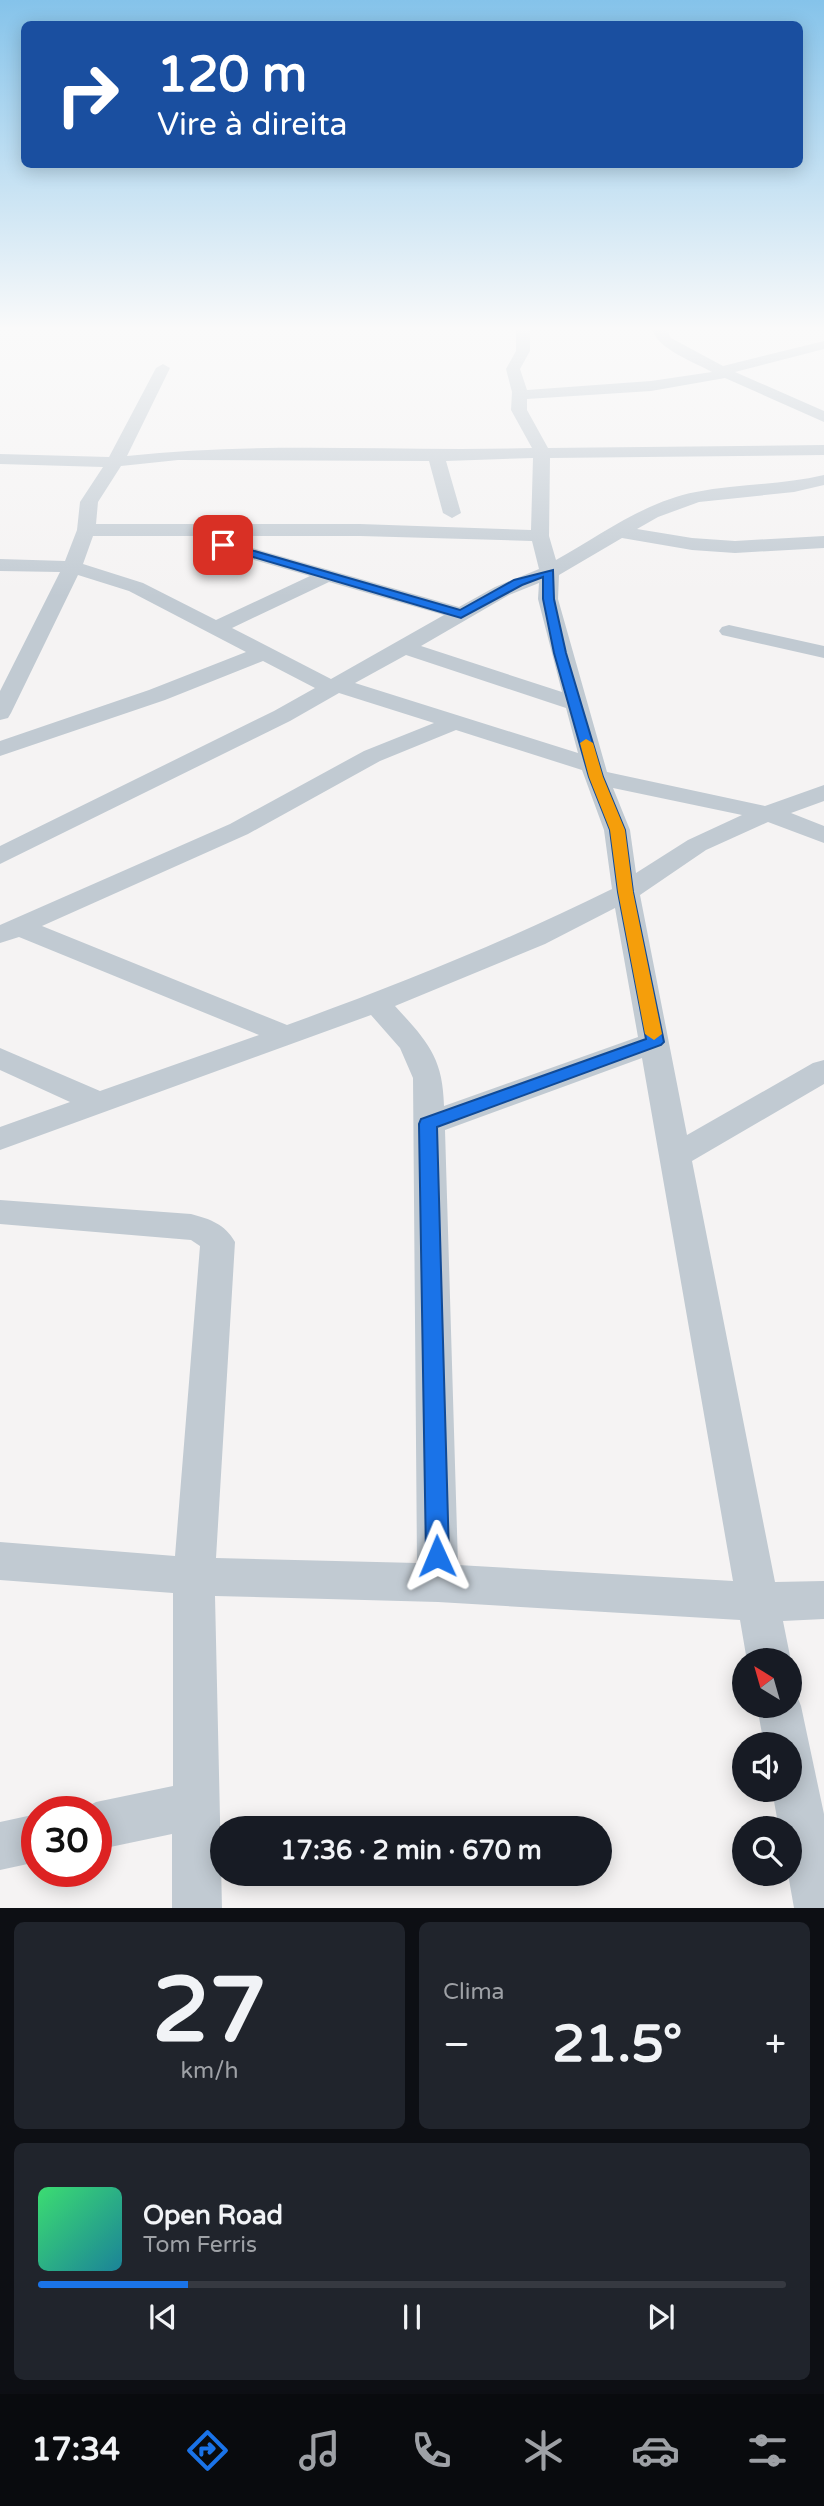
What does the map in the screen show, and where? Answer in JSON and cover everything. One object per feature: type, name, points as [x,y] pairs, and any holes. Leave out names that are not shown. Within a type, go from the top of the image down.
[{"type":"street","points":[[0,713],[72,567],[86,530],[89,502],[115,462],[137,419]]},
{"type":"street","points":[[524,419],[542,452],[540,536],[549,572],[548,599],[552,617],[594,771],[617,830],[626,892],[766,1648]]},
{"type":"street","points":[[0,458],[115,462],[147,457],[214,455],[436,456],[542,452],[824,450]]},
{"type":"street","points":[[436,456],[452,513]]},
{"type":"street","points":[[0,856],[335,686],[518,582],[549,572],[652,513],[696,497],[794,487],[824,480]]},
{"type":"street","points":[[86,530],[360,530],[540,536]]},
{"type":"street","points":[[171,530],[461,614]]},
{"type":"street","points":[[621,532],[692,544],[735,547],[824,542]]},
{"type":"street","points":[[0,565],[72,567],[136,587],[335,686],[455,722],[637,789],[794,820],[824,835]]},
{"type":"street","points":[[215,628],[328,575]]},
{"type":"street","points":[[729,631],[824,652]]},
{"type":"street","points":[[404,647],[576,704]]},
{"type":"street","points":[[0,749],[157,695],[264,653]]},
{"type":"street","points":[[10,931],[239,829],[372,756],[455,722]]},
{"type":"street","points":[[0,1139],[376,1003],[535,937],[626,892],[697,845],[824,792]]},
{"type":"street","points":[[10,931],[286,1035]]},
{"type":"street","points":[[376,1003],[412,1044],[428,1078],[438,1583]]},
{"type":"street","points":[[428,1124],[655,1042]]},
{"type":"street","points":[[0,1058],[99,1103]]},
{"type":"street","points":[[676,1157],[824,1070]]},
{"type":"street","points":[[0,1212],[191,1227],[204,1230],[218,1242],[194,1576],[197,1908]]},
{"type":"street","points":[[0,1562],[194,1576],[438,1583],[757,1602],[824,1601]]},
{"type":"street","points":[[802,1797],[815,1837],[819,1908]]},
{"type":"street","points":[[112,1823],[197,1805]]},
{"type":"street","points":[[0,1846],[21,1841]]},
{"type":"slow traffic","points":[[586,743],[617,830],[626,892],[654,1034]]},
{"type":"route","points":[[223,545],[461,614],[518,582],[549,572],[548,599],[560,653],[596,777],[617,830],[655,1042],[428,1124],[437,1556]]}]
